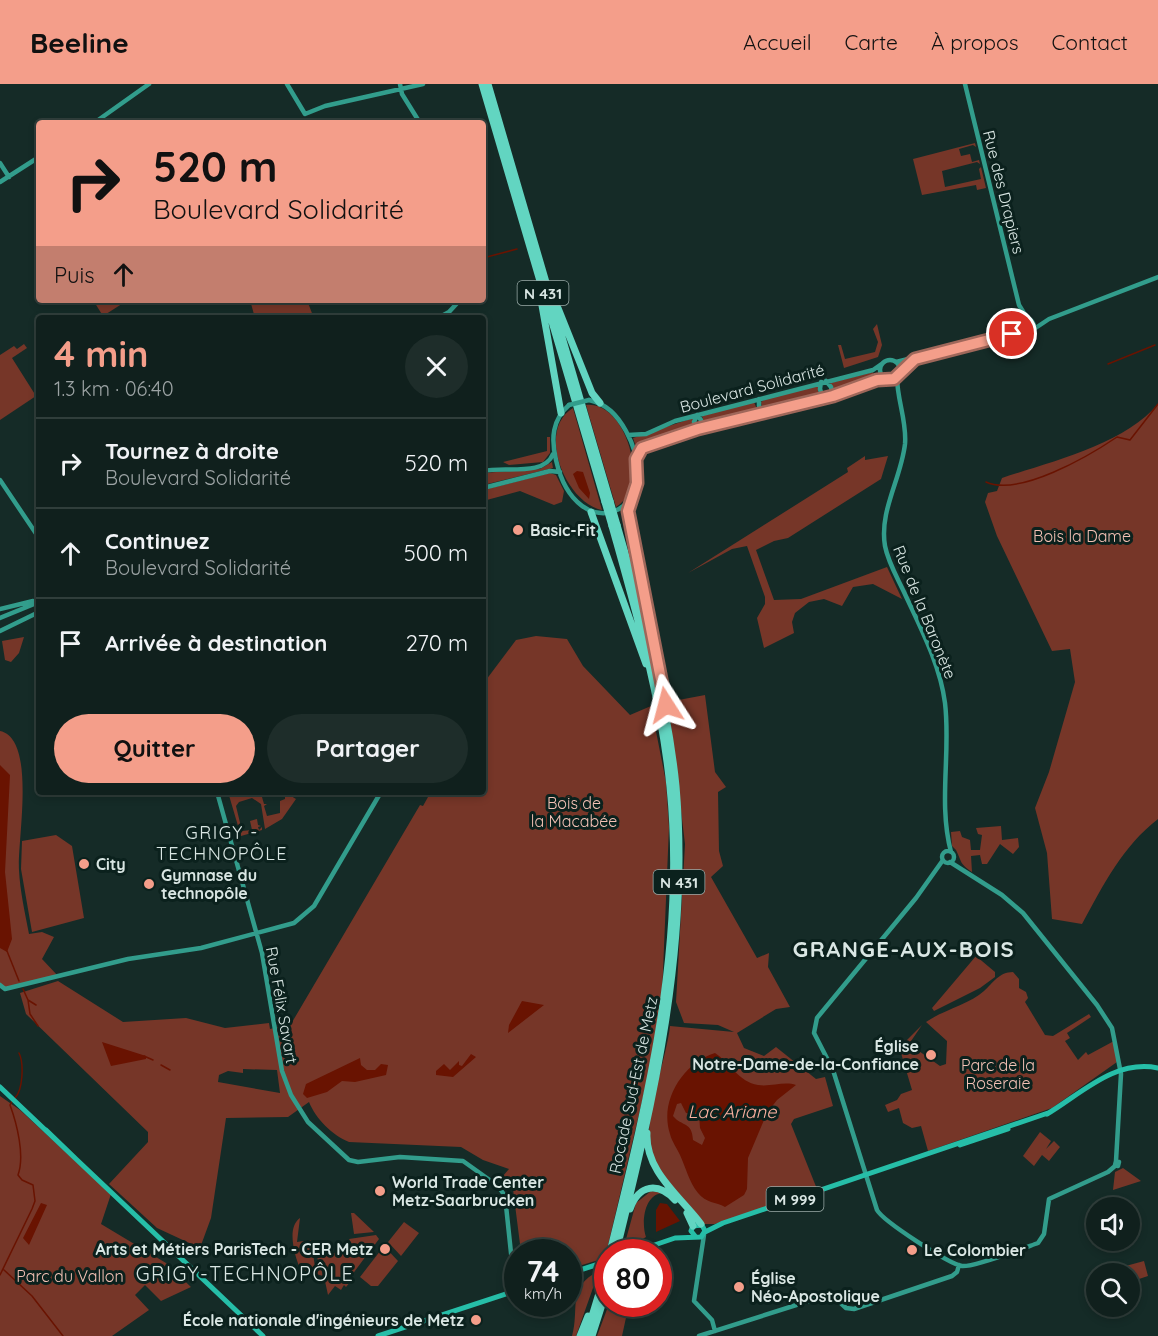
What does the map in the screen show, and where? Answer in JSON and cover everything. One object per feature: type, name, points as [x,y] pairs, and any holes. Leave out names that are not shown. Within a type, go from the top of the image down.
[{"type":"highway","name":"Rocade Sud-Est de Metz","points":[[482,84],[651,645],[666,718],[676,786],[679,868],[677,939],[668,1014],[653,1093],[617,1239]]},
{"type":"highway","name":"Rocade Sud-Est de Metz","points":[[488,84],[543,267],[607,502]]},
{"type":"highway","points":[[531,250],[561,413]]},
{"type":"highway","points":[[543,267],[592,393],[600,403]]},
{"type":"highway","points":[[631,499],[628,511],[663,686],[666,718]]},
{"type":"highway","points":[[591,512],[635,631],[659,712]]},
{"type":"highway","name":"Rocade Sud-Est de Metz","points":[[614,526],[645,643],[659,712],[670,787],[674,868],[672,939],[659,1043],[617,1239]]},
{"type":"highway","points":[[653,1093],[647,1136],[651,1160],[697,1226]]},
{"type":"highway","points":[[617,1239],[632,1202],[649,1187],[667,1191],[697,1226]]},
{"type":"highway","points":[[580,1336],[594,1298]]},
{"type":"highway","points":[[586,1336],[594,1308]]},
{"type":"highway","points":[[592,1336],[598,1317]]},
{"type":"main road","name":"M 999","points":[[704,1234],[723,1223],[936,1151],[994,1134],[1048,1113],[1121,1069],[1145,1065],[1158,1068]]},
{"type":"main road","points":[[0,1087],[263,1336]]},
{"type":"main road","name":"M 999","points":[[672,1239],[697,1226],[723,1223]]},
{"type":"main road","points":[[697,1226],[704,1234],[696,1237],[697,1226]]},
{"type":"main road","name":"M 999","points":[[675,1238],[696,1237]]},
{"type":"main road","points":[[378,1336],[504,1294]]},
{"type":"street","points":[[98,120],[149,84]]},
{"type":"street","points":[[287,84],[305,114],[325,106],[401,86],[423,84]]},
{"type":"street","name":"Rue des Drapiers","points":[[965,84],[1019,305],[1017,323]]},
{"type":"street","points":[[401,86],[418,120]]},
{"type":"street","points":[[94,120],[119,106]]},
{"type":"street","points":[[0,182],[36,159]]},
{"type":"street","points":[[0,163],[9,177]]},
{"type":"street","points":[[915,359],[900,371],[897,377],[886,379],[881,372],[883,363],[890,360],[896,362],[915,359],[1001,336],[1019,334],[1028,336],[1034,329],[1049,320],[1158,277]]},
{"type":"street","points":[[444,315],[457,303]]},
{"type":"street","name":"Rue des Drapiers","points":[[1019,305],[1034,329]]},
{"type":"street","points":[[1001,336],[1017,323],[1029,319],[1049,320]]},
{"type":"street","points":[[1017,323],[1019,334]]},
{"type":"street","points":[[896,362],[900,371]]},
{"type":"street","name":"Boulevard Solidarité","points":[[628,435],[646,434],[675,421],[873,370],[883,363]]},
{"type":"street","name":"Rue de la Baronète","points":[[897,377],[898,395],[904,419],[905,443],[886,512],[885,544],[890,561],[930,652],[942,687],[946,723],[945,800],[948,861]]},
{"type":"street","name":"Boulevard Solidarité","points":[[636,459],[646,446],[700,429],[823,399],[886,379]]},
{"type":"street","name":"Rue de la Baronète","points":[[886,379],[898,395]]},
{"type":"street","points":[[823,399],[820,389],[823,382],[831,387],[833,396]]},
{"type":"street","points":[[759,399],[759,406],[764,414]]},
{"type":"street","points":[[589,400],[600,403],[612,411],[628,435],[636,459],[637,483],[631,499],[614,512],[591,512],[574,498],[560,472],[554,451],[555,427],[561,413],[569,405],[589,400]]},
{"type":"street","points":[[697,415],[702,420],[700,429]]},
{"type":"street","points":[[486,471],[543,466],[554,451]]},
{"type":"street","points":[[486,487],[550,471],[560,472]]},
{"type":"street","points":[[0,480],[36,534]]},
{"type":"street","points":[[0,609],[36,602]]},
{"type":"street","points":[[0,618],[36,602]]},
{"type":"street","points":[[0,629],[36,611]]},
{"type":"street","name":"Rue Félix Savart","points":[[219,795],[266,971],[279,1058],[297,1106],[320,1136],[353,1162],[400,1157],[458,1159],[468,1162],[493,1182],[505,1196],[510,1239]]},
{"type":"street","points":[[0,985],[5,989],[128,959],[201,948],[294,923],[311,910],[379,795]]},
{"type":"street","points":[[948,852],[948,861],[934,874],[814,1023],[814,1033],[832,1070],[877,1210],[883,1218],[959,1265],[982,1261],[1039,1242],[1044,1234],[1049,1199],[1108,1172],[1116,1163],[1121,1069],[1112,1028],[1023,913],[1002,895],[948,861]]},
{"type":"street","points":[[704,1234],[694,1301],[712,1320],[715,1331]]},
{"type":"street","points":[[696,1237],[702,1254]]},
{"type":"street","points":[[699,1336],[831,1294],[846,1308],[857,1308],[955,1275],[959,1265]]},
{"type":"green space","points":[[975,143],[976,147],[973,145],[959,149],[961,156],[970,154],[972,162],[979,160],[980,164],[977,162],[942,171],[945,187],[981,179],[979,169],[981,167],[986,188],[977,190],[976,185],[922,195],[913,159]]},
{"type":"green space","points":[[95,303],[123,303],[105,315]]},
{"type":"green space","points":[[251,303],[308,303],[313,315],[254,315]]},
{"type":"green space","points":[[877,324],[882,345],[878,357],[844,368],[838,345],[841,345],[845,359],[875,352],[878,342],[873,329]]},
{"type":"green space","points":[[24,344],[27,348],[12,358],[36,396],[0,420],[0,355],[14,346],[17,349]]},
{"type":"green space","points":[[873,372],[875,379],[836,394],[830,383]]},
{"type":"green space","points":[[818,386],[819,398],[767,412],[762,409],[761,402],[765,399]]},
{"type":"green space","points":[[754,402],[759,414],[705,427],[702,416]]},
{"type":"green space","name":"Bois la Dame","points":[[1158,404],[1158,819],[1134,841],[1124,854],[1082,924],[1052,919],[1047,853],[1035,808],[1049,772],[1075,682],[1070,649],[1052,651],[997,536],[985,502],[988,493],[997,491],[1002,478],[1107,441],[1144,418]]},
{"type":"green space","points":[[586,405],[600,407],[612,416],[622,429],[629,446],[633,464],[632,481],[627,496],[616,507]]},
{"type":"green space","points":[[573,408],[602,510],[589,504],[577,494],[560,464],[556,448],[557,432],[562,418]]},
{"type":"green space","points":[[693,418],[694,429],[637,450],[633,438]]},
{"type":"green space","points":[[547,437],[550,437],[550,453],[543,462],[509,465],[503,462],[547,451]]},
{"type":"green space","points":[[865,456],[865,460],[888,456],[881,479],[788,538],[774,541],[756,550],[774,600],[801,599],[887,567],[902,599],[873,584],[853,587],[842,606],[824,599],[809,602],[795,613],[792,622],[794,633],[764,648],[757,618],[765,604],[765,597],[747,546],[732,549],[688,573],[848,472],[847,468]]},
{"type":"green space","points":[[552,462],[553,468],[486,484],[486,473],[540,469]]},
{"type":"green space","points":[[550,473],[556,475],[564,491],[562,502],[554,505],[520,491],[486,500],[486,489]]},
{"type":"green space","name":"Bois de la Macabée","points":[[536,636],[567,639],[583,666],[630,715],[651,706],[666,782],[669,827],[662,995],[648,1076],[609,1239],[594,1239],[594,1261],[582,1265],[582,1239],[519,1239],[513,1189],[502,1177],[509,1169],[483,1160],[461,1147],[349,1142],[325,1126],[309,1102],[288,1117],[226,1118],[211,1218],[200,1248],[157,1228],[109,1184],[148,1142],[148,1132],[26,1014],[20,993],[58,981],[123,1022],[186,1018],[225,1028],[269,1023],[270,1029],[291,1024],[428,795],[486,795],[486,680],[516,640]],"holes":[[[243,1069],[277,1070],[280,1093],[218,1082],[219,1075],[228,1071],[243,1073]]]},
{"type":"green space","points":[[24,637],[19,653],[11,662],[5,660],[2,641]]},
{"type":"green space","points":[[705,695],[715,772],[726,787],[718,792],[719,851],[723,866],[711,877],[757,958],[769,953],[768,967],[790,1007],[776,1009],[737,1033],[744,1048],[764,1056],[776,1047],[816,1079],[825,1077],[833,1106],[794,1119],[791,1124],[817,1189],[715,1224],[699,1224],[668,1187],[658,1174],[651,1159],[649,1141],[653,1102],[670,1026],[734,1032],[718,1025],[684,1023],[676,1002],[685,844],[668,702]]},
{"type":"green space","points":[[0,731],[11,738],[18,752],[22,771],[19,870],[29,934],[42,932],[54,937],[42,959],[58,976],[5,989],[0,985]]},
{"type":"green space","points":[[229,795],[279,795],[262,797],[264,804],[267,804],[264,806],[267,816],[280,813],[280,801],[285,797],[291,796],[296,799],[282,819],[265,829],[261,804],[252,798],[239,802],[236,806],[242,831],[252,830],[250,821],[257,819],[258,825],[261,826],[258,827],[259,830],[262,827],[262,830],[241,836]]},
{"type":"green space","points":[[1001,826],[1002,840],[1018,838],[1019,847],[1013,854],[1000,844],[987,864],[982,864],[980,855],[971,856],[972,872],[963,864],[952,846],[951,832],[960,831],[962,837],[970,840],[971,850],[980,850],[982,835],[978,834],[976,828]]},
{"type":"green space","points":[[56,835],[72,846],[84,918],[32,932],[21,869],[22,841]]},
{"type":"green space","points":[[976,956],[995,972],[995,977],[980,988],[934,1011],[932,1008]]},
{"type":"green space","name":"Parc de la Roseraie","points":[[1013,972],[1019,979],[1019,988],[1026,992],[1028,998],[1025,1002],[1045,1035],[1053,1036],[1089,1014],[1091,1017],[1067,1033],[1070,1038],[1065,1041],[1078,1060],[1086,1052],[1088,1055],[1114,1041],[1117,1062],[1052,1108],[928,1151],[921,1126],[912,1128],[903,1123],[899,1108],[888,1112],[885,1105],[897,1100],[901,1094],[912,1090],[901,1053],[890,1056],[889,1053],[906,1041],[922,1025],[909,1044],[940,1066],[946,1064],[947,1041],[926,1022],[978,996],[1000,976]]},
{"type":"green space","name":"Parc du Vallon","points":[[0,1096],[20,1110],[111,1194],[101,1224],[166,1263],[191,1287],[161,1301],[145,1285],[135,1295],[149,1310],[112,1336],[0,1336]]},
{"type":"green space","points":[[1040,1132],[1051,1141],[1046,1149],[1054,1141],[1060,1147],[1049,1161],[1042,1155],[1034,1166],[1023,1156]]},
{"type":"green space","points":[[1123,1168],[1141,1181],[1113,1190],[1115,1172]]},
{"type":"green space","points":[[651,1191],[663,1193],[652,1198],[648,1204],[644,1217],[646,1237],[626,1239],[636,1203]]},
{"type":"green space","points":[[351,1213],[354,1213],[374,1232],[354,1234]]},
{"type":"green space","points":[[300,1218],[297,1242],[311,1240],[315,1267],[319,1266],[317,1256],[351,1250],[350,1244],[352,1244],[349,1239],[376,1235],[379,1239],[370,1251],[372,1253],[369,1257],[366,1256],[349,1279],[351,1281],[346,1287],[344,1285],[341,1290],[335,1286],[328,1295],[323,1272],[325,1267],[321,1268],[323,1276],[300,1269],[294,1250],[293,1228]]},
{"type":"green space","points":[[404,1222],[419,1233],[401,1256],[388,1242]]},
{"type":"green space","points":[[384,1246],[398,1261],[378,1286],[371,1286],[360,1277]]},
{"type":"green space","points":[[1144,1261],[1148,1276],[1140,1279],[1140,1263],[1137,1263]]},
{"type":"green space","points":[[594,1274],[594,1285],[576,1336],[572,1336],[575,1317],[582,1317],[582,1284]]},
{"type":"green space","points":[[604,1317],[626,1317],[622,1336],[597,1336]]},
{"type":"water","points":[[577,471],[583,472],[590,493],[589,499],[579,488],[573,474]]},
{"type":"water","points":[[0,765],[10,775],[5,872],[12,939],[7,952],[0,948]]},
{"type":"water","points":[[522,1001],[544,1005],[508,1033],[509,1025]]},
{"type":"water","points":[[102,1042],[146,1056],[146,1059],[111,1066]]},
{"type":"water","name":"Lac Ariane","points":[[715,1053],[751,1083],[796,1085],[777,1100],[767,1113],[748,1158],[747,1189],[744,1195],[725,1207],[704,1199],[695,1189],[672,1140],[667,1121],[671,1097],[676,1085],[693,1065]],"holes":[[[681,1103],[686,1113],[699,1114],[700,1128],[705,1138],[702,1145],[693,1140],[689,1127],[673,1116],[677,1104]]]},
{"type":"water","points":[[471,1054],[476,1057],[453,1077],[436,1075],[436,1071],[444,1064],[450,1070],[459,1061],[459,1065],[462,1066]]},
{"type":"water","points":[[360,1058],[361,1065],[367,1070],[375,1070],[381,1064],[388,1065],[386,1075],[355,1082],[342,1081],[327,1092],[307,1098],[303,1094],[306,1084]]},
{"type":"water","points":[[41,1203],[47,1205],[29,1245],[23,1238]]},
{"type":"water","points":[[660,1203],[667,1204],[680,1221],[656,1232],[656,1210]]},
{"type":"waterway","points":[[486,257],[517,249]]},
{"type":"waterway","points":[[1108,364],[1155,345]]},
{"type":"waterway","points":[[986,482],[1000,485],[1035,479],[1072,464],[1117,437],[1130,440],[1158,404]]},
{"type":"waterway","points":[[7,951],[19,981]]},
{"type":"waterway","points":[[23,989],[28,1000],[36,1005]]},
{"type":"waterway","points":[[28,1000],[30,1014],[38,1026]]},
{"type":"waterway","points":[[15,1098],[20,1089],[22,1076],[19,1053]]},
{"type":"waterway","points":[[144,1056],[153,1060]]},
{"type":"waterway","points":[[161,1065],[170,1070]]},
{"type":"waterway","points":[[0,1275],[35,1201],[33,1185],[22,1180],[18,1175],[21,1159],[17,1130],[10,1105],[12,1101]]},
{"type":"waterway","points":[[4,1270],[32,1296],[63,1336]]},
{"type":"place","name":"Basic-Fit","points":[[518,530]]},
{"type":"place","name":"City","points":[[84,864]]},
{"type":"place","name":"Gymnase du technopôle","points":[[149,884]]},
{"type":"place","name":"Église Notre-Dame-de-la-Confiance","points":[[931,1055]]},
{"type":"place","name":"World Trade Center Metz-Saarbrucken","points":[[380,1191]]},
{"type":"place","name":"Arts et Métiers ParisTech - CER Metz","points":[[385,1249]]},
{"type":"place","name":"Le Colombier","points":[[912,1250]]},
{"type":"place","name":"Église Néo-Apostolique","points":[[739,1287]]},
{"type":"place","name":"École nationale d'ingénieurs de Metz","points":[[476,1320]]},
{"type":"district","name":"GRIGY - TECHNOPÔLE","points":[[222,842]]},
{"type":"district","name":"GRANGE-AUX-BOIS","points":[[904,949]]},
{"type":"district","name":"GRIGY-TECHNOPÔLE","points":[[245,1273]]},
{"type":"route","points":[[666,705],[628,511],[637,483],[636,459],[642,448],[698,429],[723,425],[852,391],[877,380],[894,379],[915,359],[1012,334]]}]
